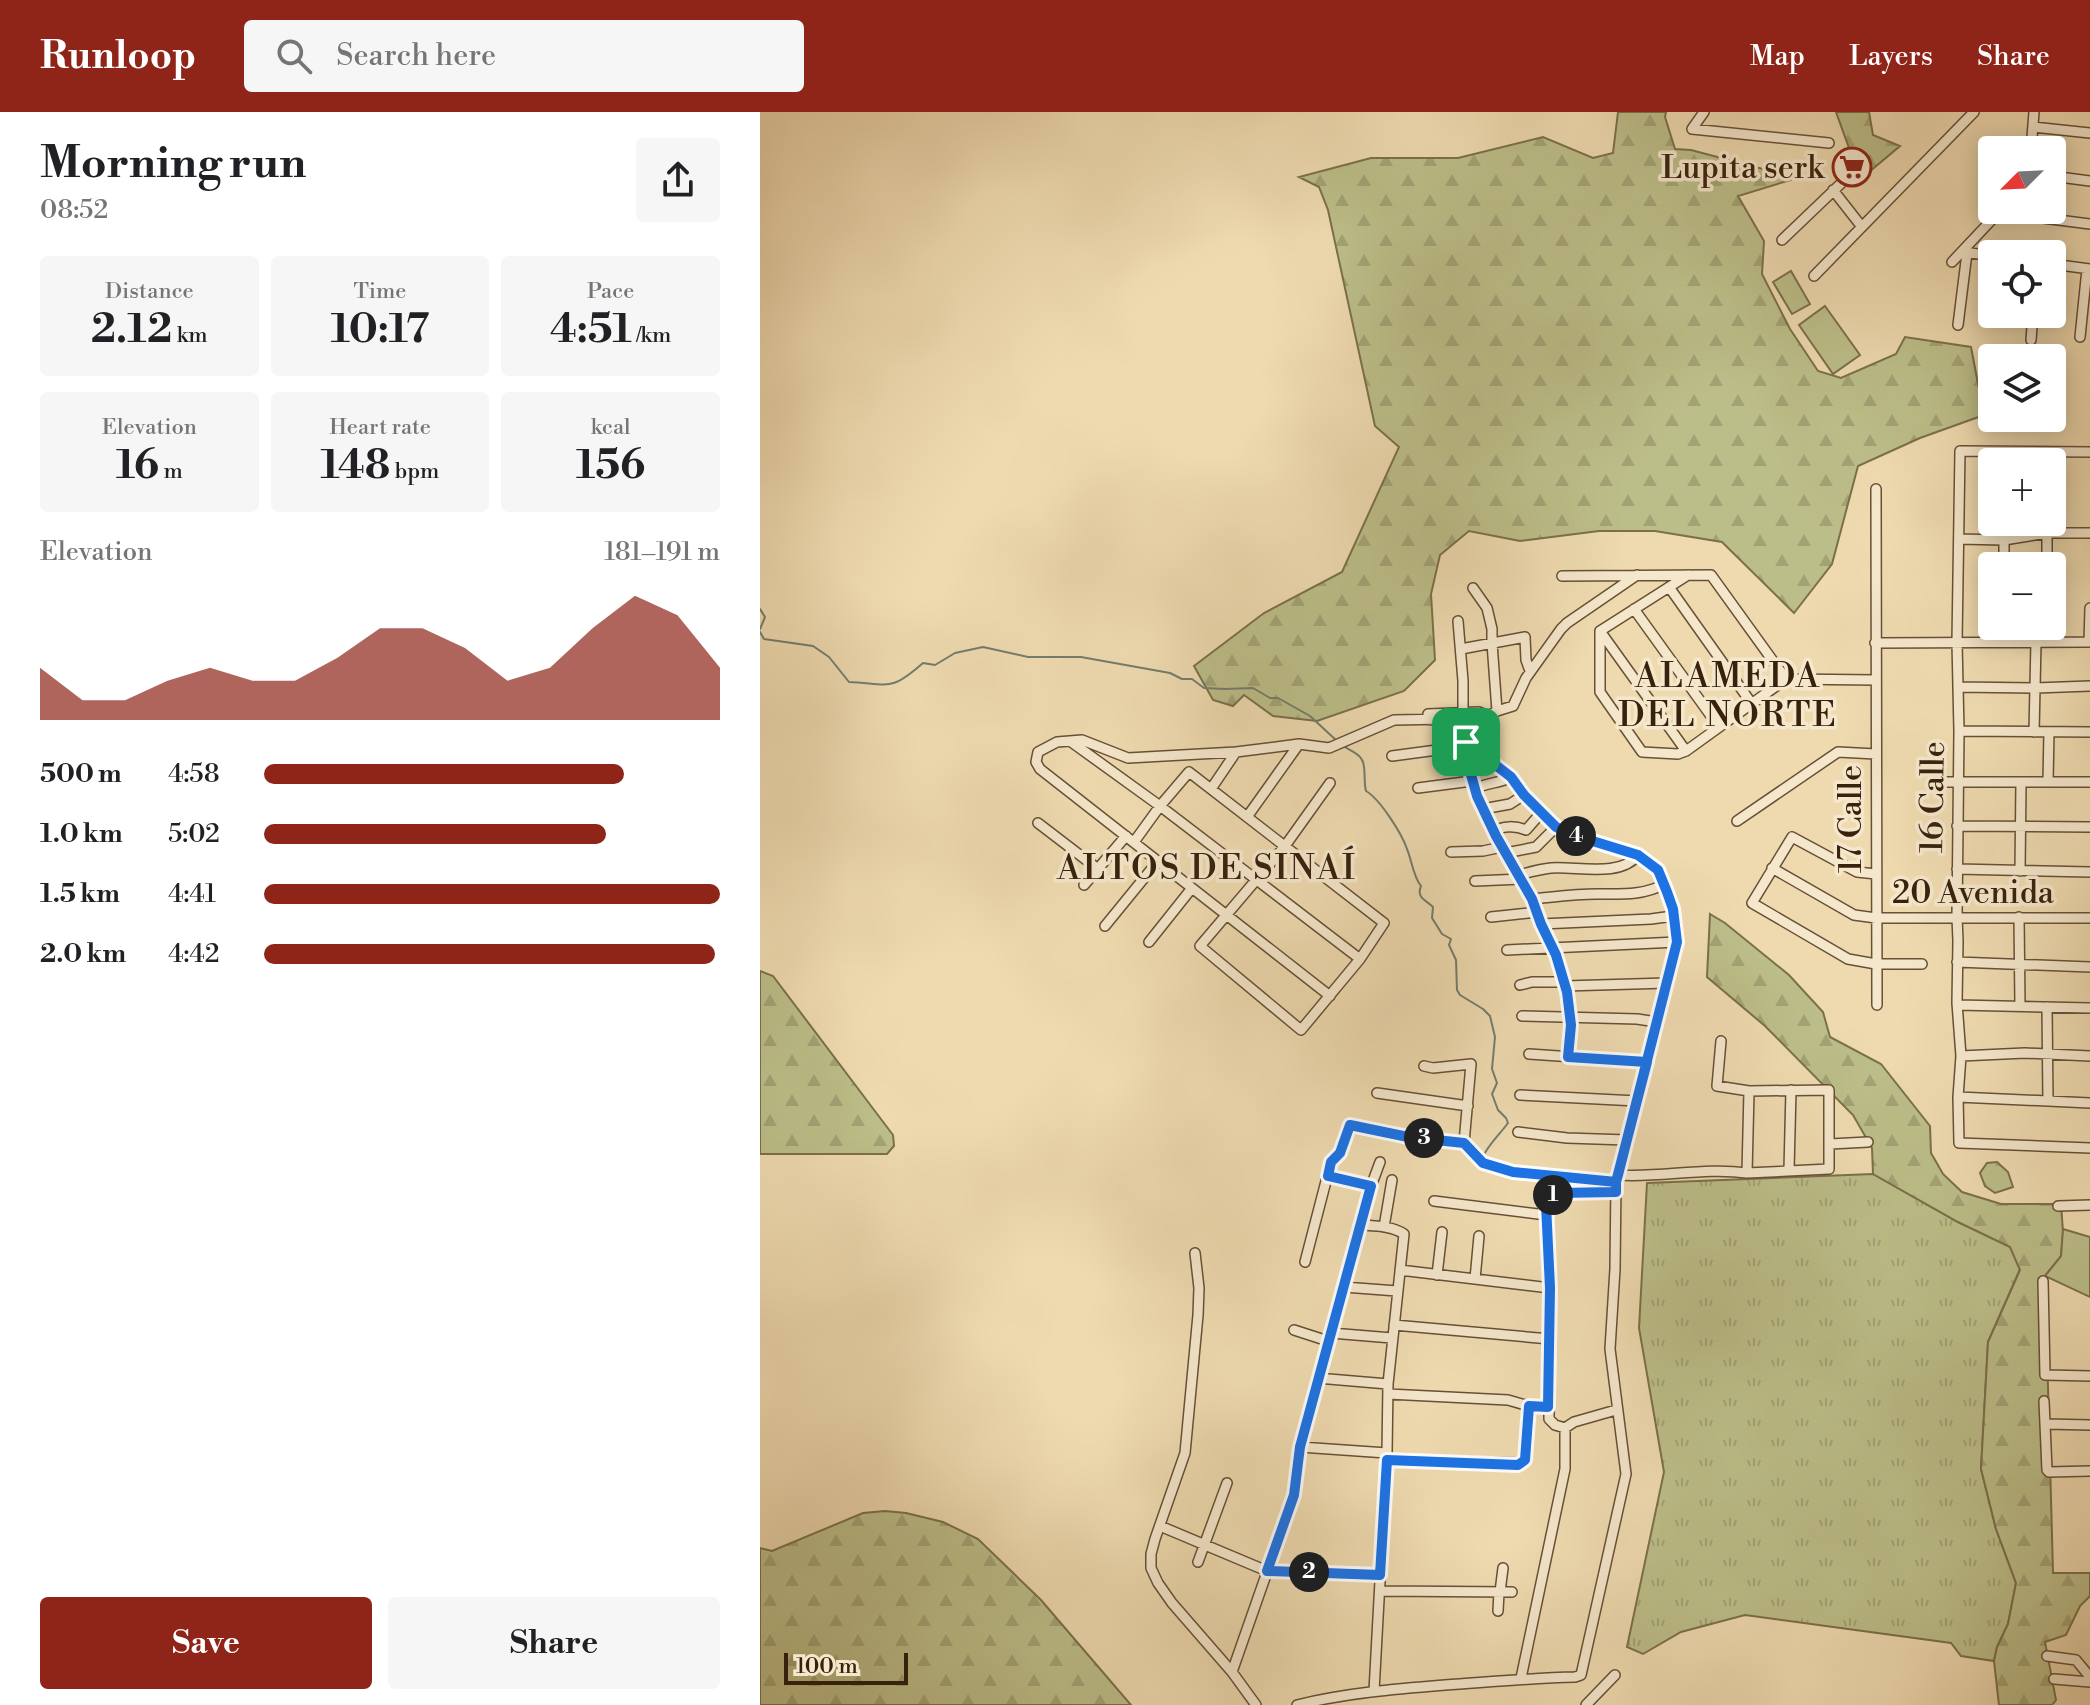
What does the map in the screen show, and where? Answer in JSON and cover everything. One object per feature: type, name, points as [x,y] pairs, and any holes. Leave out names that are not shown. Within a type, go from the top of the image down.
[{"type":"street","points":[[1704,112],[1692,129],[1829,143]]},
{"type":"street","points":[[1814,276],[1974,112]]},
{"type":"street","points":[[2032,136],[2034,112]]},
{"type":"street","points":[[2033,127],[2090,133]]},
{"type":"street","points":[[1782,240],[1853,172]]},
{"type":"street","points":[[2066,178],[2090,181]]},
{"type":"street","points":[[1833,190],[1862,227]]},
{"type":"street","points":[[2066,221],[2090,224]]},
{"type":"street","points":[[1952,262],[1988,224]]},
{"type":"street","points":[[1964,252],[1978,254]]},
{"type":"street","points":[[1958,325],[1964,252]]},
{"type":"street","points":[[2066,266],[2088,269],[2080,337]]},
{"type":"street","points":[[2031,340],[2032,328]]},
{"type":"street","name":"16 Calle","points":[[1978,453],[1960,451],[1957,642],[1959,1143],[2090,1148]]},
{"type":"street","points":[[2066,455],[2090,452]]},
{"type":"street","name":"17 Calle","points":[[1876,489],[1877,1005]]},
{"type":"street","points":[[2066,530],[2090,533]]},
{"type":"street","points":[[2004,536],[2004,552]]},
{"type":"street","points":[[1959,539],[2004,540],[2017,536]]},
{"type":"street","points":[[1330,996],[1040,769],[1036,762],[1038,752],[1057,742],[1082,740],[1128,758],[1236,752],[1299,744],[1329,748],[1394,720],[1447,719],[1474,724],[1513,706],[1530,671],[1567,623],[1637,575]]},
{"type":"street","points":[[1600,631],[1688,575]]},
{"type":"street","points":[[1562,576],[1711,575],[1786,679]]},
{"type":"street","points":[[1669,587],[1752,704]]},
{"type":"street","points":[[1473,588],[1487,608],[1492,629],[1487,717]]},
{"type":"street","points":[[1875,643],[2089,642],[2090,608]]},
{"type":"street","points":[[1634,609],[1719,727]]},
{"type":"street","points":[[1458,621],[1463,712]]},
{"type":"street","points":[[1600,631],[1600,692],[1642,752],[1678,754],[1686,751],[1786,679],[1876,680]]},
{"type":"street","points":[[1600,631],[1686,751]]},
{"type":"street","points":[[1461,649],[1525,637],[1530,671]]},
{"type":"street","points":[[2034,732],[2035,688],[2041,642]]},
{"type":"street","points":[[1958,687],[2090,686]]},
{"type":"street","points":[[1430,720],[1428,714],[1479,712],[1487,717]]},
{"type":"street","points":[[1959,731],[2090,732]]},
{"type":"street","points":[[2048,782],[2049,732]]},
{"type":"street","points":[[1070,741],[1360,959]]},
{"type":"street","points":[[1297,1705],[1374,1691],[1581,1675],[1626,1474],[1616,1410],[1610,1338],[1617,1183],[1677,942],[1665,884],[1658,870],[1638,855],[1556,827],[1511,777],[1466,742],[1437,750],[1392,756]]},
{"type":"street","points":[[1466,742],[1464,750],[1483,809],[1521,877],[1553,949],[1570,1016],[1568,1057]]},
{"type":"street","points":[[1247,817],[1299,744]]},
{"type":"street","points":[[1211,789],[1236,752]]},
{"type":"street","points":[[1737,821],[1838,752],[1876,754]]},
{"type":"street","points":[[1084,885],[1189,772],[1285,846],[1384,923],[1360,959],[1301,1030],[1200,946],[1285,846],[1330,783]]},
{"type":"street","points":[[1418,788],[1502,782],[1511,777]]},
{"type":"street","points":[[1933,782],[2090,782]]},
{"type":"street","points":[[2020,871],[2021,782]]},
{"type":"street","points":[[1483,809],[1510,804],[1524,795]]},
{"type":"street","points":[[1494,832],[1505,827],[1526,830],[1541,813]]},
{"type":"street","points":[[1038,823],[1098,869]]},
{"type":"street","points":[[1957,826],[2090,827]]},
{"type":"street","points":[[1451,852],[1536,847],[1556,827]]},
{"type":"street","points":[[1876,874],[1857,872],[1792,837],[1752,903],[1848,959],[1876,964],[1922,964]]},
{"type":"street","points":[[1475,881],[1521,877],[1550,868],[1621,867],[1633,862],[1638,855]]},
{"type":"street","points":[[1105,926],[1158,861]]},
{"type":"street","name":"20 Avenida","points":[[1772,868],[1854,915],[1876,918],[2090,918]]},
{"type":"street","points":[[1957,869],[2090,872]]},
{"type":"street","points":[[1532,899],[1636,894],[1665,884]]},
{"type":"street","points":[[1149,942],[1192,888]]},
{"type":"street","points":[[1491,917],[1537,912]]},
{"type":"street","points":[[1541,924],[1673,916]]},
{"type":"street","points":[[2019,917],[2020,1006]]},
{"type":"street","points":[[1507,950],[1677,942]]},
{"type":"street","points":[[1957,962],[2090,967]]},
{"type":"street","points":[[1520,985],[1546,981],[1564,984],[1667,983]]},
{"type":"street","points":[[1958,1005],[2090,1008]]},
{"type":"street","points":[[2047,1007],[2048,1101]]},
{"type":"street","points":[[1522,1016],[1657,1022]]},
{"type":"street","points":[[1565,1428],[1551,1423],[1548,1407],[1550,1288],[1546,1204],[1552,1195],[1685,1172],[1829,1169],[1829,1090],[1749,1091],[1717,1086],[1721,1041]]},
{"type":"street","points":[[1961,1056],[2047,1053],[2090,1056]]},
{"type":"street","points":[[1529,1054],[1647,1062]]},
{"type":"street","points":[[1424,1066],[1471,1064],[1464,1143]]},
{"type":"street","points":[[1789,1170],[1791,1090]]},
{"type":"street","points":[[1747,1173],[1749,1091]]},
{"type":"street","points":[[1377,1093],[1468,1106]]},
{"type":"street","points":[[1520,1095],[1637,1101]]},
{"type":"street","points":[[1958,1097],[2090,1103]]},
{"type":"street","points":[[1305,1262],[1331,1162],[1340,1153],[1350,1125],[1408,1137],[1464,1143],[1483,1163],[1513,1172],[1617,1183]]},
{"type":"street","points":[[1518,1132],[1627,1140]]},
{"type":"street","points":[[1830,1144],[1868,1142]]},
{"type":"street","points":[[1232,1672],[1294,1495],[1300,1447],[1317,1378],[1380,1162]]},
{"type":"street","points":[[1328,1176],[1371,1186]]},
{"type":"street","points":[[1384,1227],[1392,1180]]},
{"type":"street","points":[[1434,1201],[1546,1215]]},
{"type":"street","points":[[2058,1206],[2090,1205]]},
{"type":"street","points":[[1361,1225],[1384,1227],[1404,1234],[1388,1389],[1374,1691]]},
{"type":"street","points":[[1437,1275],[1442,1232]]},
{"type":"street","points":[[1475,1279],[1479,1236]]},
{"type":"street","points":[[1195,1253],[1198,1315],[1185,1453],[1151,1554],[1151,1568],[1172,1603],[1232,1672],[1256,1705]]},
{"type":"street","points":[[1400,1270],[1550,1288]]},
{"type":"street","points":[[2043,1281],[2044,1372],[2047,1376],[2090,1376]]},
{"type":"street","points":[[1344,1287],[1397,1291]]},
{"type":"street","points":[[1394,1325],[1550,1339]]},
{"type":"street","points":[[1294,1330],[1330,1337],[1392,1338]]},
{"type":"street","points":[[1317,1378],[1548,1407]]},
{"type":"street","points":[[2044,1401],[2046,1467],[2049,1472],[2090,1471]]},
{"type":"street","points":[[1300,1447],[1387,1457],[1518,1465],[1525,1460],[1529,1406]]},
{"type":"street","points":[[1565,1428],[1574,1422],[1616,1410]]},
{"type":"street","points":[[2047,1424],[2090,1425]]},
{"type":"street","points":[[1521,1678],[1565,1469],[1565,1428]]},
{"type":"street","points":[[1198,1562],[1227,1483]]},
{"type":"street","points":[[1160,1526],[1267,1571],[1380,1575]]},
{"type":"street","points":[[1498,1611],[1503,1568]]},
{"type":"street","points":[[1380,1591],[1512,1592]]},
{"type":"street","points":[[2047,1656],[2076,1660],[2090,1680]]},
{"type":"street","points":[[1586,1705],[1615,1675]]},
{"type":"street","points":[[2054,1679],[2090,1680]]},
{"type":"green space","points":[[1618,112],[1666,112],[1675,149],[1691,150],[1797,178],[1738,196],[1764,241],[1762,274],[1790,329],[1818,371],[1841,378],[1896,354],[1905,337],[1971,347],[1978,384],[1978,417],[1920,438],[1858,466],[1832,564],[1794,613],[1722,542],[1655,531],[1599,531],[1520,541],[1469,531],[1440,555],[1431,594],[1435,660],[1404,691],[1317,721],[1273,716],[1244,695],[1233,706],[1213,700],[1194,666],[1264,613],[1342,572],[1399,447],[1375,426],[1328,210],[1319,187],[1299,177],[1371,158],[1458,158],[1543,137],[1593,158],[1613,153]]},
{"type":"green space","points":[[1836,112],[1869,112],[1873,135],[1900,146],[1869,172],[1849,148]]},
{"type":"green space","points":[[1791,271],[1810,304],[1792,314],[1773,282]]},
{"type":"green space","points":[[1825,306],[1860,355],[1833,374],[1799,325]]},
{"type":"green space","points":[[1710,914],[1789,975],[1823,1012],[1830,1037],[1881,1064],[1930,1126],[1931,1153],[1943,1174],[1962,1192],[2001,1204],[2061,1204],[2061,1256],[2045,1276],[2053,1573],[2090,1573],[2090,1596],[2080,1606],[2066,1635],[2045,1642],[2056,1700],[2052,1705],[1999,1705],[1994,1661],[2008,1624],[2016,1583],[1996,1529],[1981,1469],[1988,1342],[2020,1270],[2010,1247],[1873,1174],[1872,1148],[1853,1115],[1765,1026],[1707,977]]},
{"type":"green space","points":[[760,971],[773,976],[893,1135],[894,1146],[887,1154],[760,1154]]},
{"type":"green space","points":[[1997,1162],[2008,1172],[2013,1187],[1995,1193],[1985,1186],[1980,1173],[1987,1163]]},
{"type":"green space","points":[[1873,1174],[1958,1222],[2010,1246],[2020,1269],[1988,1342],[1981,1469],[1996,1529],[2016,1583],[2008,1624],[1994,1661],[1961,1656],[1951,1643],[1745,1615],[1681,1632],[1643,1654],[1627,1647],[1664,1472],[1639,1328],[1647,1183]]},
{"type":"green space","points":[[2063,1229],[2090,1237],[2090,1297],[2045,1276],[2061,1256]]},
{"type":"green space","points":[[885,1511],[943,1522],[978,1539],[1041,1600],[1131,1705],[760,1705],[760,1548],[772,1551],[863,1513]]},
{"type":"waterway","points":[[760,609],[765,617],[760,629]]},
{"type":"waterway","points":[[760,632],[764,639],[813,646],[829,657],[849,682],[889,684],[923,663],[935,665],[955,653],[983,647],[1028,657],[1081,657],[1170,673],[1182,679],[1192,679],[1204,688],[1253,688],[1310,716],[1337,741]]},
{"type":"waterway","points":[[1342,745],[1362,760],[1366,791],[1384,809],[1400,835],[1421,886],[1421,896],[1433,907],[1432,918],[1442,934],[1451,939],[1449,945],[1456,960],[1457,990],[1490,1016],[1495,1037],[1492,1069],[1497,1083],[1492,1094],[1498,1110],[1508,1123],[1483,1157]]},
{"type":"place","name":"Lupita serk","points":[[1852,167]]},
{"type":"district","name":"ALAMEDA DEL NORTE","points":[[1728,694]]},
{"type":"district","name":"ALTOS DE SINAÍ","points":[[1207,867]]},
{"type":"route","points":[[1466,742],[1464,750],[1477,796],[1496,836],[1524,882],[1556,955],[1567,992],[1571,1025],[1568,1057],[1647,1062],[1616,1192],[1558,1193],[1548,1198],[1548,1407],[1529,1406],[1525,1460],[1518,1465],[1387,1460],[1380,1575],[1267,1571],[1294,1495],[1300,1447],[1317,1378],[1371,1186],[1328,1176],[1331,1162],[1340,1153],[1350,1125],[1408,1137],[1464,1143],[1483,1163],[1513,1172],[1616,1182],[1647,1062],[1677,942],[1673,909],[1658,870],[1638,855],[1556,827],[1511,777],[1466,742]]}]
